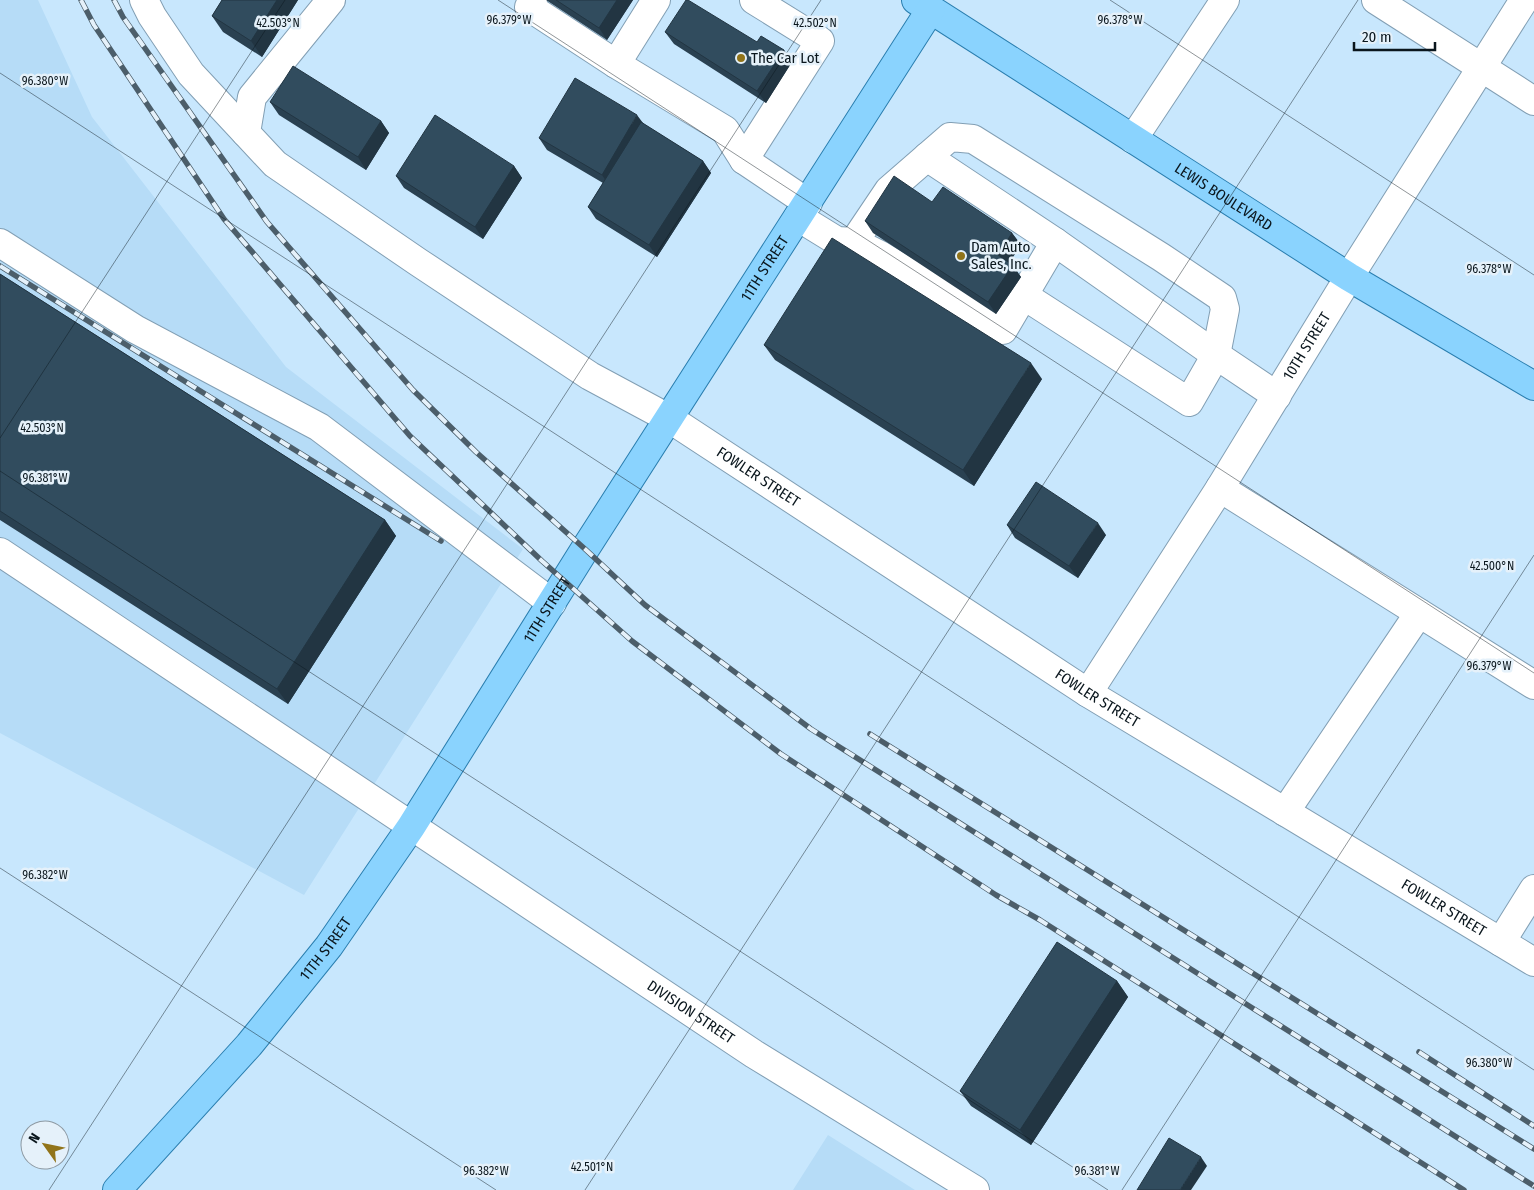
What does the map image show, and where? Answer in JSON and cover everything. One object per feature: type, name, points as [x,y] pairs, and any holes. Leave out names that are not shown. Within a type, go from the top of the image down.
[{"type":"main road","name":"LEWIS BOULEVARD","points":[[928,3],[1132,139],[1349,277],[1534,386]]},
{"type":"main road","name":"11TH STREET","points":[[117,1190],[249,1045],[323,954],[411,827],[803,210],[928,3]]},
{"type":"street","name":"FOWLER STREET","points":[[144,0],[152,16],[191,74],[275,164],[590,376],[670,419],[1088,693],[1534,962]]},
{"type":"street","points":[[246,133],[252,97],[331,0]]},
{"type":"street","points":[[533,0],[529,7],[616,64],[725,130],[744,160],[837,241],[854,242],[880,255],[1003,330],[1055,242]]},
{"type":"street","points":[[616,64],[656,0]]},
{"type":"street","points":[[744,160],[820,41],[754,0]]},
{"type":"street","points":[[1132,139],[1225,0]]},
{"type":"street","points":[[1376,0],[1534,101]]},
{"type":"street","name":"10TH STREET","points":[[1088,693],[1220,488],[1349,277],[1524,0]]},
{"type":"street","points":[[854,242],[889,190],[950,137],[974,138],[1222,298],[1225,309],[1216,356],[1189,402],[1023,295]]},
{"type":"street","points":[[927,157],[1055,242],[1276,396]]},
{"type":"street","points":[[0,243],[136,329],[319,427],[552,603]]},
{"type":"street","points":[[1220,488],[1534,685]]},
{"type":"street","name":"DIVISION STREET","points":[[0,552],[754,1054],[975,1190]]},
{"type":"street","points":[[1286,812],[1418,613]]},
{"type":"street","points":[[1501,942],[1534,889]]},
{"type":"shaded area","points":[[0,0],[38,0],[92,117],[286,367],[523,549],[304,895],[0,733]]},
{"type":"shaded area","points":[[828,1135],[915,1190],[793,1190]]},
{"type":"building","points":[[222,0],[277,0],[251,41],[212,16]]},
{"type":"building","points":[[556,0],[617,0],[599,28]]},
{"type":"building","name":"The Car Lot","points":[[686,0],[757,42],[761,36],[784,50],[757,91],[665,32]]},
{"type":"building","points":[[293,66],[381,121],[358,157],[270,102]]},
{"type":"building","points":[[575,78],[637,115],[602,175],[539,138]]},
{"type":"building","points":[[435,115],[514,166],[475,227],[396,176]]},
{"type":"building","points":[[641,122],[703,161],[649,245],[588,207]]},
{"type":"building","name":"Dam Auto Sales, Inc.","points":[[894,176],[932,202],[943,187],[1012,233],[998,255],[1013,265],[988,302],[865,221]]},
{"type":"building","points":[[832,238],[1031,363],[963,470],[764,345]]},
{"type":"building","points":[[0,274],[385,520],[277,689],[0,511]]},
{"type":"building","points":[[1036,482],[1098,523],[1069,566],[1007,525]]},
{"type":"building","points":[[1057,942],[1117,981],[1020,1130],[960,1091]]},
{"type":"building","points":[[1169,1138],[1201,1157],[1180,1190],[1137,1190]]},
{"type":"railway","points":[[81,0],[94,25],[224,219],[410,436],[542,561],[632,641],[781,754],[996,895],[1040,920],[1464,1190]]},
{"type":"railway","points":[[114,0],[123,17],[267,222],[413,390],[476,452],[645,605],[811,729],[1534,1186]]},
{"type":"railway","points":[[0,266],[441,541]]},
{"type":"railway","points":[[870,734],[1534,1149]]},
{"type":"railway","points":[[1419,1052],[1534,1126]]},
{"type":"place","name":"The Car Lot","points":[[741,58]]},
{"type":"place","name":"Dam Auto Sales, Inc.","points":[[961,256]]}]
